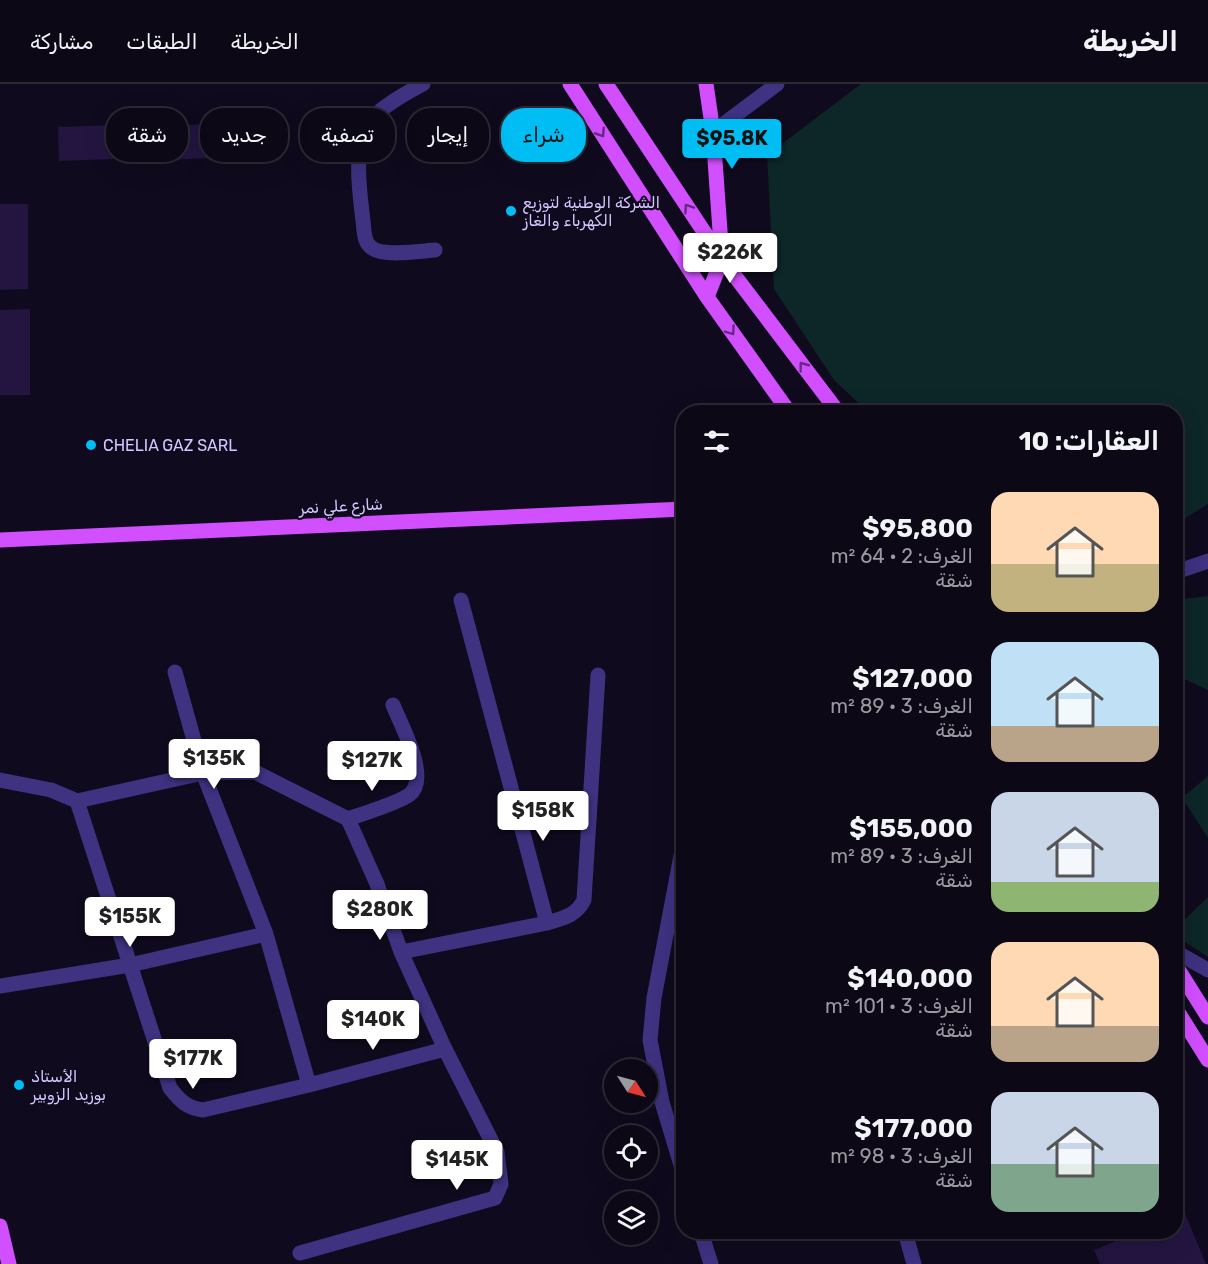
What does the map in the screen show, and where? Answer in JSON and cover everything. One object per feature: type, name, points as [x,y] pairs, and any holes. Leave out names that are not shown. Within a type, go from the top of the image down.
[{"type":"main road","points":[[570,84],[707,297],[784,405]]},
{"type":"main road","points":[[606,84],[722,259],[833,405]]},
{"type":"main road","points":[[706,84],[713,132],[722,259],[707,297]]},
{"type":"main road","name":"شارع علي نمر","points":[[0,540],[676,509]]},
{"type":"main road","points":[[1183,977],[1208,1017]]},
{"type":"main road","points":[[1183,1020],[1208,1060]]},
{"type":"main road","points":[[0,1226],[9,1264]]},
{"type":"street","points":[[423,84],[378,113],[360,141],[359,165],[364,231],[370,247],[378,252],[435,250]]},
{"type":"street","points":[[713,132],[777,84]]},
{"type":"street","points":[[1183,570],[1208,561]]},
{"type":"street","points":[[461,600],[547,923]]},
{"type":"street","points":[[175,672],[203,773],[266,934],[309,1085]]},
{"type":"street","points":[[401,952],[547,923],[573,915],[580,908],[584,900],[598,675]]},
{"type":"street","points":[[348,819],[408,796],[416,787],[417,773],[412,752],[393,705]]},
{"type":"street","points":[[0,780],[51,790],[77,801],[203,773],[255,772],[348,819],[377,884],[401,952],[445,1049],[497,1152],[501,1184],[495,1198],[300,1253]]},
{"type":"street","points":[[77,801],[170,1088],[184,1105],[192,1109],[203,1110],[445,1049]]},
{"type":"street","points":[[676,882],[654,998],[650,1040],[662,1102],[676,1148]]},
{"type":"street","points":[[0,986],[130,965],[266,934]]},
{"type":"street","points":[[1183,955],[1208,970]]},
{"type":"street","points":[[703,1239],[711,1264]]},
{"type":"street","points":[[907,1239],[914,1264]]},
{"type":"green space","points":[[861,84],[1208,84],[1208,504],[1183,520],[1183,405],[861,405],[834,380],[774,289],[767,155]]},
{"type":"green space","points":[[1208,596],[1208,690],[1183,678],[1183,599]]},
{"type":"green space","points":[[1208,776],[1208,838],[1183,800]]},
{"type":"green space","points":[[1208,897],[1208,957],[1183,941],[1183,921]]},
{"type":"building","points":[[200,124],[200,159],[188,159],[188,125]]},
{"type":"building","points":[[106,125],[106,159],[59,161],[58,127]]},
{"type":"building","points":[[0,204],[28,204],[28,289],[0,290]]},
{"type":"building","points":[[30,309],[30,395],[0,395],[0,310]]},
{"type":"building","points":[[1183,1212],[1206,1264],[1100,1264],[1094,1250],[1121,1239],[1183,1239]]},
{"type":"place","name":"الشركة الوطنية لتوزيع الكهرباء والغاز","points":[[511,211]]},
{"type":"place","name":"CHELIA GAZ SARL","points":[[91,445]]},
{"type":"place","name":"الأستاذ بوزيد الزوبير","points":[[19,1085]]}]
